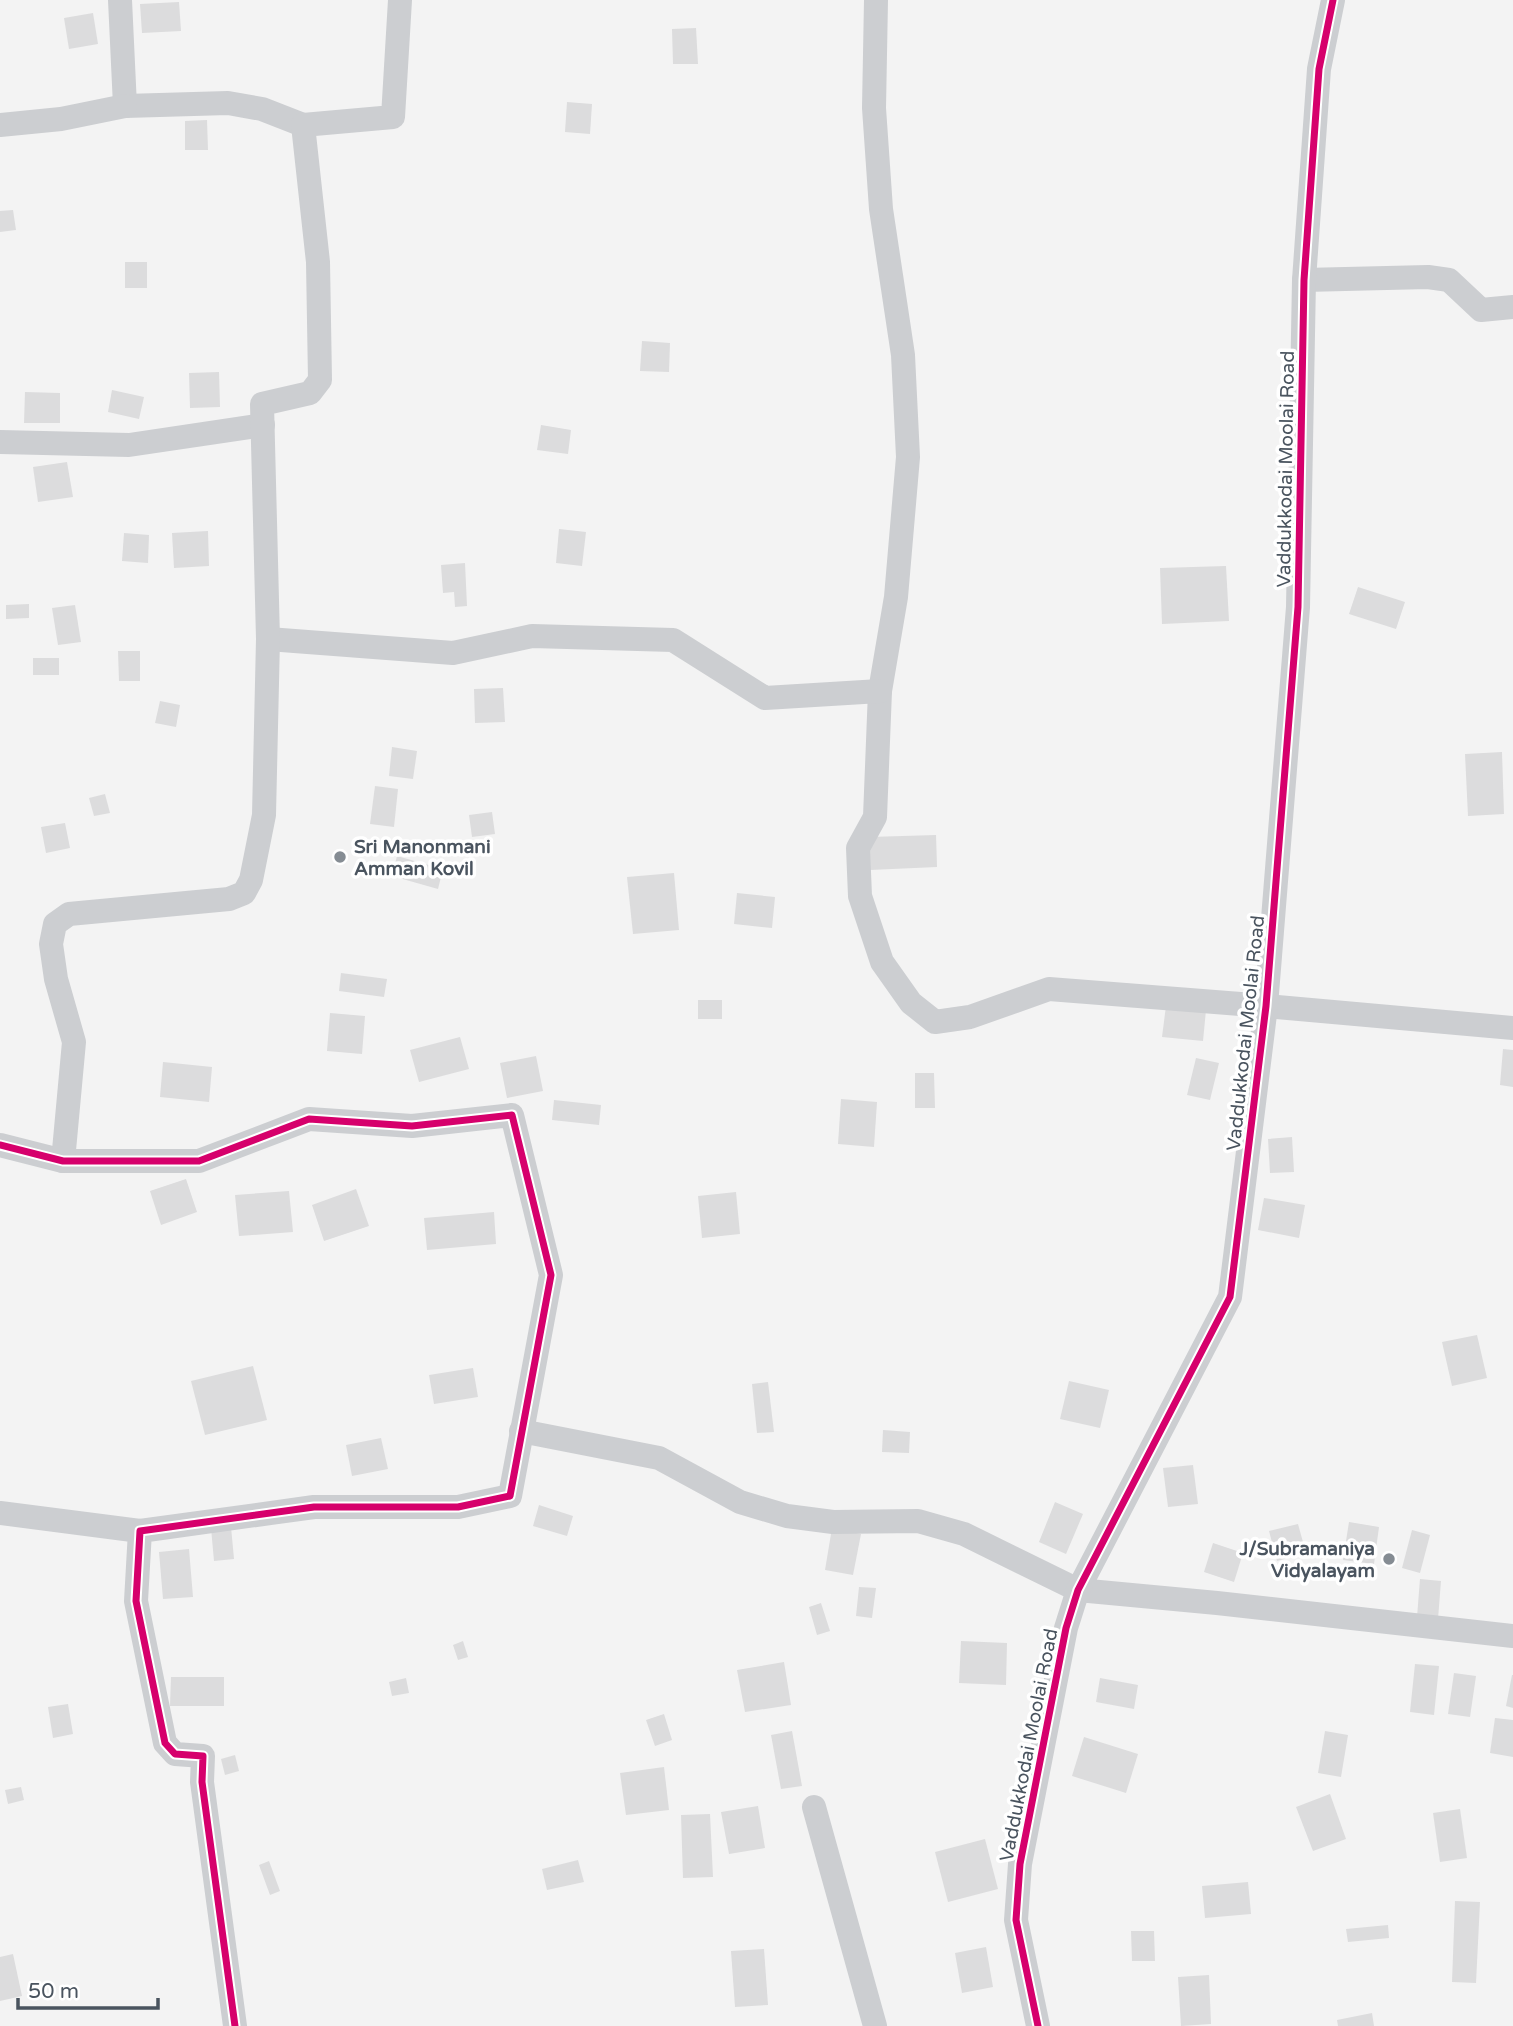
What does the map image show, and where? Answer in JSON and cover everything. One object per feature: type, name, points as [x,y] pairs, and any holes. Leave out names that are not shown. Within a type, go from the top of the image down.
[{"type":"street","points":[[120,0],[125,106]]},
{"type":"street","points":[[0,125],[61,119],[125,106],[228,103],[262,109],[303,125],[393,117],[400,0]]},
{"type":"street","points":[[876,0],[874,108],[881,209],[903,355],[908,457],[896,597],[880,691],[875,817],[858,848],[860,896],[882,962],[911,1003],[935,1022],[970,1017],[1049,989],[1513,1028]]},
{"type":"street","name":"Vaddukkodai Moolai Road","points":[[1038,2026],[1016,1920],[1020,1864],[1066,1628],[1078,1590],[1230,1297],[1266,1006],[1298,607],[1304,280],[1319,69],[1333,0]]},
{"type":"street","points":[[63,1161],[74,1042],[56,979],[51,944],[55,925],[69,914],[229,899],[244,893],[251,880],[264,815],[268,639],[262,404],[310,393],[320,380],[318,262],[303,125]]},
{"type":"street","points":[[1304,280],[1428,277],[1449,280],[1480,310],[1513,307]]},
{"type":"street","points":[[0,442],[129,445],[263,425]]},
{"type":"street","points":[[268,639],[453,653],[532,636],[673,640],[765,698],[880,691]]},
{"type":"street","points":[[0,1146],[63,1161],[199,1161],[309,1119],[412,1126],[512,1115],[551,1275],[510,1496],[458,1507],[314,1507],[140,1531],[0,1513]]},
{"type":"street","points":[[522,1431],[659,1458],[740,1502],[787,1516],[833,1522],[918,1521],[964,1534],[1078,1590],[1513,1636]]},
{"type":"street","points":[[140,1531],[136,1601],[165,1743],[175,1754],[203,1756],[202,1782],[235,2026]]},
{"type":"street","points":[[814,1807],[875,2026]]},
{"type":"building","points":[[179,2],[181,31],[142,33],[140,4]]},
{"type":"building","points":[[93,13],[98,44],[69,49],[64,18]]},
{"type":"building","points":[[696,28],[698,64],[673,64],[672,29]]},
{"type":"building","points":[[567,102],[592,104],[590,134],[565,132]]},
{"type":"building","points":[[207,120],[208,150],[185,150],[185,121]]},
{"type":"building","points":[[13,210],[16,230],[0,232],[0,211]]},
{"type":"building","points":[[125,262],[147,262],[147,288],[125,288]]},
{"type":"building","points":[[642,341],[670,343],[669,372],[640,371]]},
{"type":"building","points":[[219,372],[220,407],[190,408],[189,373]]},
{"type":"building","points":[[112,390],[144,397],[139,419],[108,412]]},
{"type":"building","points":[[25,392],[60,393],[60,423],[24,423]]},
{"type":"building","points":[[541,425],[571,430],[568,454],[537,450]]},
{"type":"building","points":[[67,462],[73,497],[38,502],[33,467]]},
{"type":"building","points":[[559,529],[586,532],[582,566],[556,563]]},
{"type":"building","points":[[208,531],[209,566],[174,568],[172,533]]},
{"type":"building","points":[[124,533],[149,535],[148,563],[122,561]]},
{"type":"building","points":[[465,563],[467,606],[455,607],[454,592],[443,593],[441,565]]},
{"type":"building","points":[[1226,566],[1229,621],[1162,624],[1160,568]]},
{"type":"building","points":[[1358,587],[1405,602],[1396,629],[1349,614]]},
{"type":"building","points":[[29,604],[29,618],[6,619],[6,605]]},
{"type":"building","points":[[75,605],[81,642],[58,645],[52,608]]},
{"type":"building","points":[[118,651],[140,651],[140,681],[119,681]]},
{"type":"building","points":[[33,658],[59,658],[59,675],[33,675]]},
{"type":"building","points":[[503,688],[505,722],[475,723],[474,689]]},
{"type":"building","points":[[160,701],[180,705],[176,727],[155,723]]},
{"type":"building","points":[[392,747],[417,751],[413,779],[389,776]]},
{"type":"building","points":[[1502,752],[1504,814],[1468,816],[1465,754]]},
{"type":"building","points":[[375,786],[398,789],[394,827],[370,824]]},
{"type":"building","points":[[105,794],[110,813],[94,816],[89,798]]},
{"type":"building","points":[[492,812],[495,834],[472,837],[469,815]]},
{"type":"building","points":[[65,823],[70,848],[46,853],[41,827]]},
{"type":"building","points":[[936,835],[937,867],[870,870],[869,837]]},
{"type":"building","points":[[397,856],[443,869],[438,889],[392,876]]},
{"type":"building","points":[[674,873],[679,930],[633,934],[627,877]]},
{"type":"building","points":[[737,893],[775,897],[772,928],[734,924]]},
{"type":"building","points":[[341,973],[387,979],[384,997],[339,991]]},
{"type":"building","points":[[698,1000],[722,1000],[722,1019],[698,1019]]},
{"type":"building","points":[[1166,1006],[1206,1010],[1203,1041],[1162,1037]]},
{"type":"building","points":[[330,1013],[365,1016],[362,1054],[327,1051]]},
{"type":"building","points":[[460,1037],[469,1069],[419,1082],[410,1050]]},
{"type":"building","points":[[1503,1049],[1513,1050],[1513,1087],[1500,1085]]},
{"type":"building","points":[[536,1056],[543,1091],[507,1098],[500,1063]]},
{"type":"building","points":[[1196,1058],[1219,1063],[1210,1100],[1187,1095]]},
{"type":"building","points":[[163,1062],[212,1067],[209,1102],[160,1097]]},
{"type":"building","points":[[915,1073],[934,1073],[935,1108],[915,1108]]},
{"type":"building","points":[[841,1099],[877,1102],[874,1147],[838,1144]]},
{"type":"building","points":[[554,1100],[601,1105],[599,1125],[552,1120]]},
{"type":"building","points":[[1292,1137],[1294,1172],[1270,1173],[1268,1139]]},
{"type":"building","points":[[186,1179],[197,1212],[161,1225],[150,1191]]},
{"type":"building","points":[[356,1189],[369,1226],[324,1241],[312,1205]]},
{"type":"building","points":[[289,1191],[293,1232],[239,1236],[235,1195]]},
{"type":"building","points":[[736,1192],[740,1234],[702,1238],[698,1196]]},
{"type":"building","points":[[1264,1198],[1305,1205],[1299,1238],[1258,1230]]},
{"type":"building","points":[[494,1212],[496,1244],[427,1250],[424,1218]]},
{"type":"building","points":[[1477,1335],[1487,1378],[1452,1386],[1442,1342]]},
{"type":"building","points":[[253,1366],[267,1420],[205,1435],[191,1381]]},
{"type":"building","points":[[473,1368],[478,1397],[434,1404],[429,1375]]},
{"type":"building","points":[[1069,1381],[1109,1390],[1100,1428],[1060,1419]]},
{"type":"building","points":[[768,1382],[774,1432],[757,1433],[752,1384]]},
{"type":"building","points":[[883,1430],[910,1432],[909,1453],[882,1452]]},
{"type":"building","points":[[381,1438],[388,1469],[352,1476],[346,1445]]},
{"type":"building","points":[[1193,1465],[1198,1504],[1168,1507],[1163,1468]]},
{"type":"building","points":[[1055,1502],[1083,1514],[1066,1554],[1039,1542]]},
{"type":"building","points":[[539,1505],[573,1516],[567,1536],[533,1526]]},
{"type":"building","points":[[1349,1522],[1379,1527],[1374,1564],[1343,1560]]},
{"type":"building","points":[[1298,1524],[1306,1553],[1277,1561],[1269,1531]]},
{"type":"building","points":[[231,1527],[234,1559],[214,1561],[211,1528]]},
{"type":"building","points":[[832,1528],[861,1534],[853,1575],[825,1570]]},
{"type":"building","points":[[1412,1530],[1430,1535],[1420,1573],[1402,1568]]},
{"type":"building","points":[[1213,1543],[1243,1553],[1234,1582],[1204,1572]]},
{"type":"building","points":[[189,1549],[193,1597],[163,1599],[159,1552]]},
{"type":"building","points":[[1420,1579],[1441,1581],[1438,1619],[1417,1617]]},
{"type":"building","points":[[859,1587],[876,1588],[872,1618],[856,1616]]},
{"type":"building","points":[[821,1603],[830,1631],[817,1635],[809,1607]]},
{"type":"building","points":[[463,1641],[468,1657],[458,1660],[453,1645]]},
{"type":"building","points":[[961,1641],[1007,1643],[1006,1685],[959,1683]]},
{"type":"building","points":[[784,1662],[791,1705],[745,1712],[737,1670]]},
{"type":"building","points":[[1415,1664],[1439,1666],[1434,1715],[1410,1712]]},
{"type":"building","points":[[1454,1673],[1476,1676],[1470,1717],[1448,1714]]},
{"type":"building","points":[[1513,1675],[1513,1708],[1506,1706]]},
{"type":"building","points":[[171,1677],[224,1677],[224,1706],[170,1706]]},
{"type":"building","points":[[406,1678],[409,1693],[392,1696],[389,1682]]},
{"type":"building","points":[[1100,1678],[1138,1685],[1134,1709],[1096,1702]]},
{"type":"building","points":[[68,1704],[73,1734],[53,1738],[48,1707]]},
{"type":"building","points":[[664,1714],[672,1740],[655,1746],[646,1720]]},
{"type":"building","points":[[1495,1718],[1513,1720],[1513,1757],[1490,1753]]},
{"type":"building","points":[[792,1731],[802,1786],[781,1789],[771,1735]]},
{"type":"building","points":[[1325,1731],[1348,1735],[1341,1777],[1318,1773]]},
{"type":"building","points":[[1084,1737],[1138,1754],[1126,1793],[1072,1776]]},
{"type":"building","points":[[235,1755],[239,1771],[225,1775],[221,1759]]},
{"type":"building","points":[[664,1767],[669,1810],[626,1815],[620,1773]]},
{"type":"building","points":[[21,1787],[24,1800],[8,1804],[5,1790]]},
{"type":"building","points":[[1330,1794],[1346,1839],[1313,1851],[1296,1807]]},
{"type":"building","points":[[758,1806],[765,1848],[729,1854],[721,1812]]},
{"type":"building","points":[[1460,1809],[1467,1858],[1440,1862],[1433,1813]]},
{"type":"building","points":[[710,1814],[713,1877],[683,1878],[681,1815]]},
{"type":"building","points":[[985,1839],[998,1889],[948,1902],[935,1852]]},
{"type":"building","points":[[578,1860],[584,1882],[547,1890],[542,1869]]},
{"type":"building","points":[[269,1861],[280,1891],[270,1895],[259,1865]]},
{"type":"building","points":[[1248,1882],[1251,1914],[1205,1918],[1202,1886]]},
{"type":"building","points":[[1455,1901],[1480,1902],[1476,1983],[1452,1982]]},
{"type":"building","points":[[1388,1925],[1389,1938],[1348,1942],[1346,1929]]},
{"type":"building","points":[[1131,1931],[1154,1931],[1155,1961],[1132,1961]]},
{"type":"building","points":[[986,1947],[993,1987],[962,1993],[955,1953]]},
{"type":"building","points":[[764,1949],[768,2005],[735,2007],[731,1951]]},
{"type":"building","points":[[13,1954],[22,1996],[0,2001],[0,1957]]},
{"type":"building","points":[[1209,1975],[1211,2024],[1181,2026],[1178,1977]]},
{"type":"building","points":[[1372,2013],[1374,2026],[1338,2026],[1337,2020]]},
{"type":"cycle path","points":[[1038,2026],[1016,1920],[1020,1864],[1066,1628],[1078,1590],[1230,1297],[1266,1006],[1298,607],[1304,280],[1319,69],[1333,0]]},
{"type":"cycle path","points":[[0,1145],[63,1161],[199,1161],[309,1119],[412,1126],[512,1115],[551,1275],[510,1496],[458,1507],[314,1507],[140,1531],[136,1601],[165,1743],[175,1754],[203,1756],[202,1782],[235,2026]]},
{"type":"place","name":"Sri Manonmani Amman Kovil","points":[[340,857]]},
{"type":"place","name":"J/Subramaniya Vidyalayam","points":[[1389,1559]]}]
